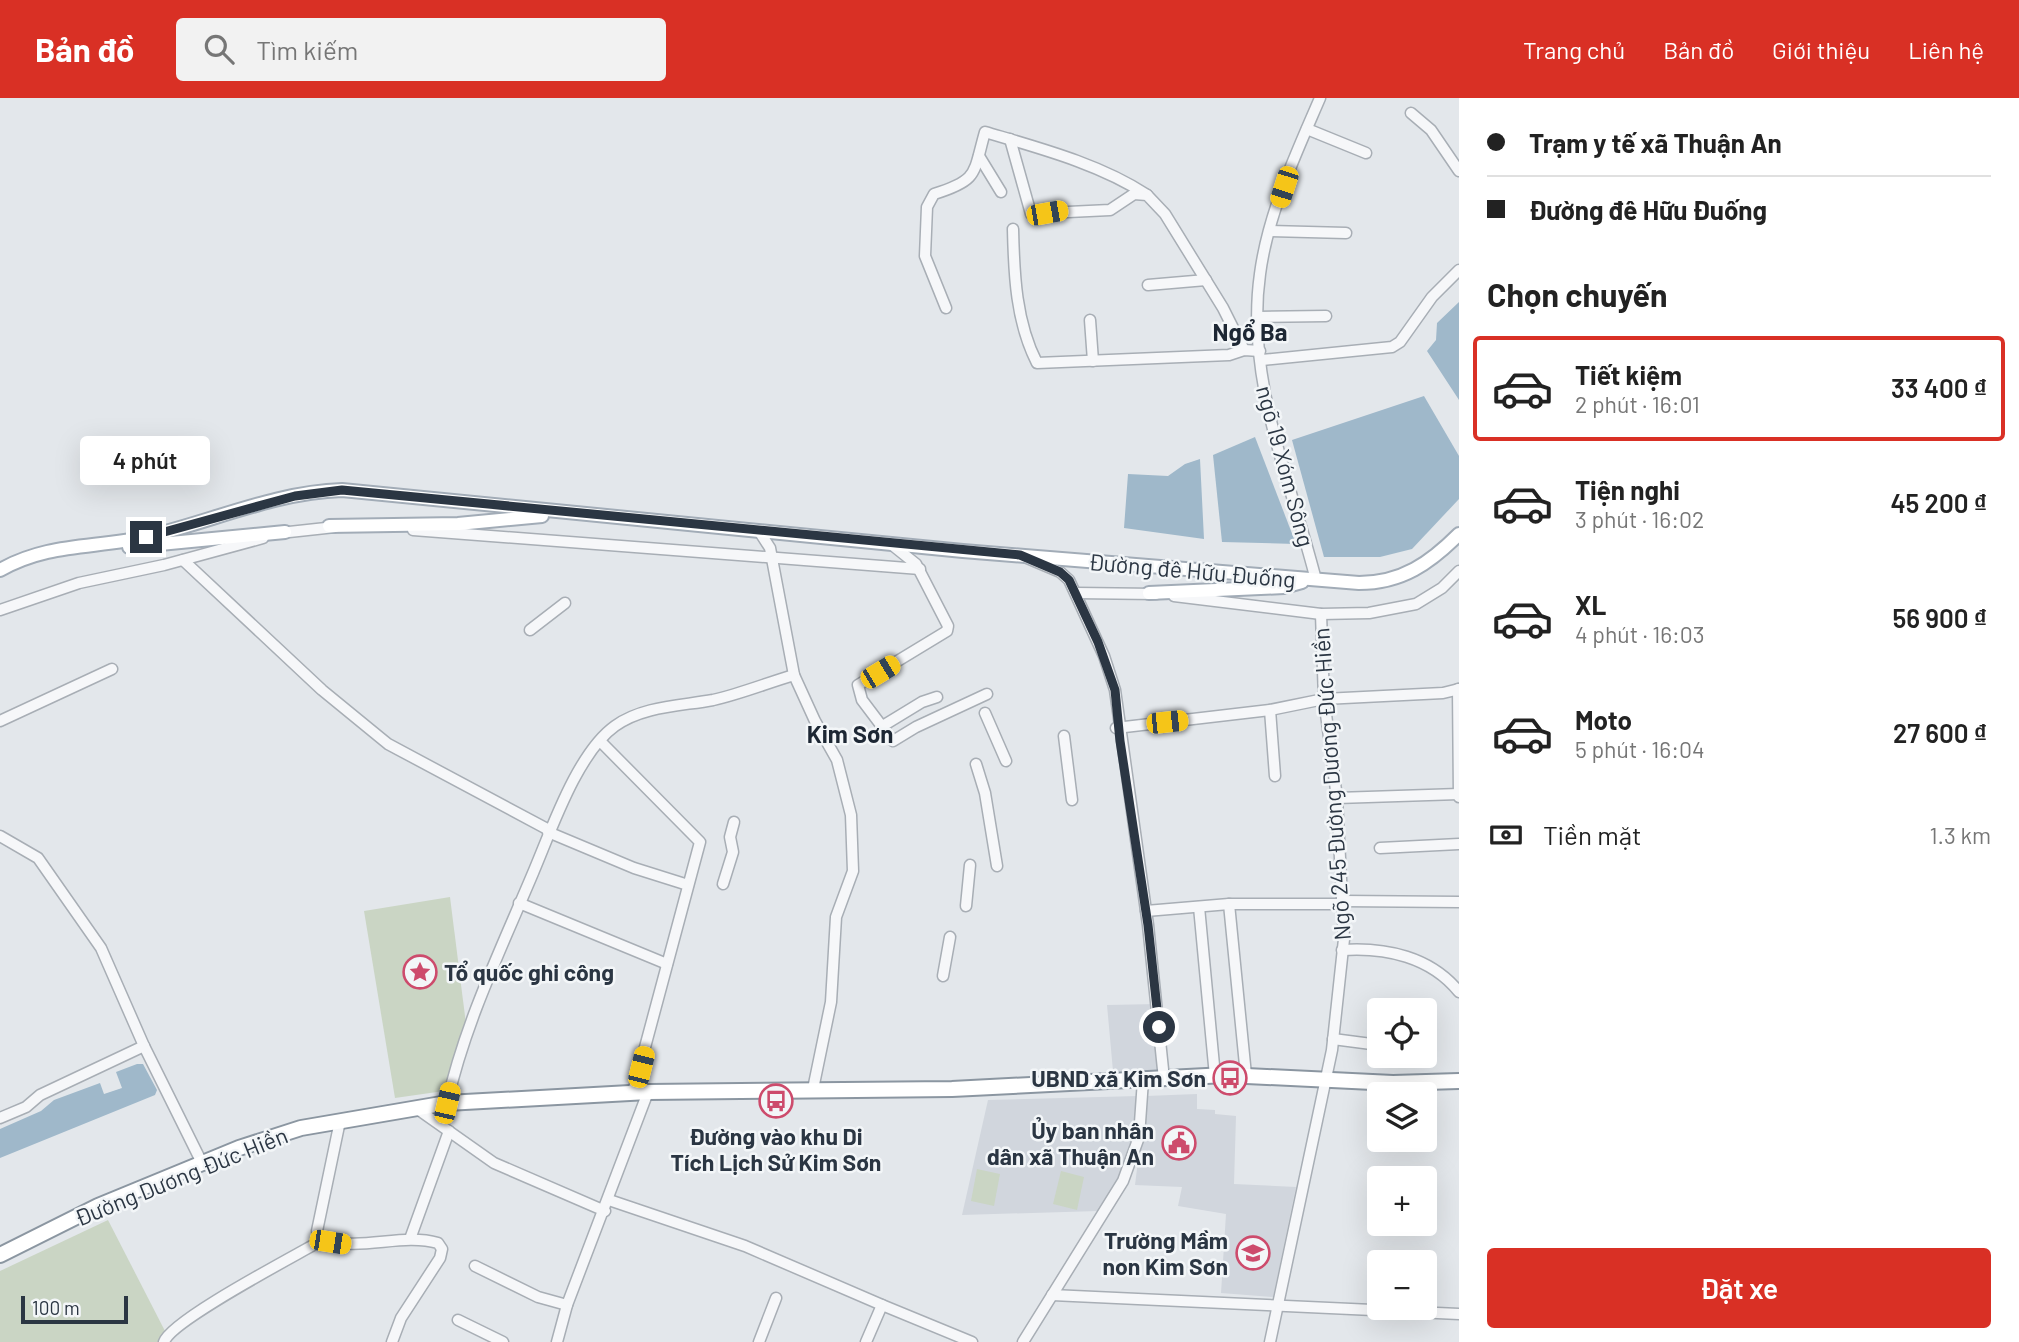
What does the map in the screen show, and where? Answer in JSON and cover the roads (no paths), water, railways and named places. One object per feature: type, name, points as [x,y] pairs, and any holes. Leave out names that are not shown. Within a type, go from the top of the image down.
[{"type":"highway","name":"Đường Dương Đức Hiền","points":[[0,1255],[98,1206],[202,1163],[301,1128],[447,1103],[640,1092],[952,1089],[1246,1075],[1393,1083],[1459,1081]]},
{"type":"main road","name":"Đường đê Hữu Đuống","points":[[0,570],[43,551],[104,546],[186,527],[317,491],[342,490],[890,544],[1372,583],[1416,570],[1440,553],[1459,534]]},
{"type":"main road","points":[[329,526],[458,524],[570,513]]},
{"type":"main road","points":[[104,546],[146,547],[285,532]]},
{"type":"main road","points":[[1440,553],[1459,539]]},
{"type":"main road","points":[[1149,593],[1284,587],[1312,580]]},
{"type":"street","name":"ngõ 19 Xóm Sông","points":[[1312,580],[1265,397],[1258,317],[1259,274],[1270,232],[1299,142],[1320,98]]},
{"type":"street","points":[[1411,113],[1431,131],[1459,171]]},
{"type":"street","points":[[1307,129],[1366,153]]},
{"type":"street","points":[[946,308],[925,256],[927,207],[934,194],[962,185],[970,179],[985,132],[1079,163],[1128,183],[1147,195],[1165,214],[1244,349]]},
{"type":"street","points":[[1010,139],[1031,214]]},
{"type":"street","points":[[979,156],[1001,192]]},
{"type":"street","points":[[1047,213],[1110,211],[1134,194],[1147,195]]},
{"type":"street","points":[[1013,229],[1014,276],[1025,337],[1037,363],[1229,355],[1244,349],[1261,355],[1392,347],[1400,342],[1432,297],[1459,270]]},
{"type":"street","points":[[1270,232],[1346,233]]},
{"type":"street","points":[[1148,285],[1206,281]]},
{"type":"street","points":[[1258,317],[1326,316]]},
{"type":"street","points":[[1090,320],[1093,361]]},
{"type":"street","points":[[0,610],[79,583],[183,560],[285,532],[329,526],[771,553],[920,569]]},
{"type":"street","points":[[759,531],[771,553],[794,675],[837,760],[851,815],[853,871],[836,916],[831,1002],[813,1089]]},
{"type":"street","points":[[771,553],[782,532]]},
{"type":"street","points":[[890,544],[920,569],[948,626],[947,631],[858,685],[862,700],[894,741],[916,727],[987,694]]},
{"type":"street","points":[[1020,555],[1063,574],[1076,593],[1108,666],[1115,690],[1118,727],[1146,911],[1164,1079]]},
{"type":"street","points":[[183,560],[322,690],[377,736],[427,767],[549,831],[634,868],[688,885]]},
{"type":"street","points":[[1076,593],[1149,593],[1321,614],[1369,613],[1416,604],[1442,588],[1459,571]]},
{"type":"street","points":[[530,630],[565,603]]},
{"type":"street","name":"Ngõ 245 Đường Dương Đức Hiền","points":[[1270,1342],[1280,1307],[1326,1078],[1333,1039],[1342,950],[1337,798],[1324,699],[1321,614]]},
{"type":"street","points":[[0,721],[112,669]]},
{"type":"street","points":[[447,1103],[460,1050],[549,831],[576,777],[601,741],[616,725],[629,718],[679,704],[713,699],[794,675]]},
{"type":"street","points":[[1118,727],[1270,710],[1324,699],[1458,689],[1459,801]]},
{"type":"street","points":[[881,727],[922,702],[937,697]]},
{"type":"street","points":[[1270,710],[1275,776]]},
{"type":"street","points":[[985,713],[1006,761]]},
{"type":"street","points":[[1065,736],[1072,800]]},
{"type":"street","points":[[557,1342],[567,1305],[609,1200],[640,1092],[667,964],[699,839],[601,741]]},
{"type":"street","points":[[976,764],[985,793],[997,866]]},
{"type":"street","points":[[1337,798],[1459,794]]},
{"type":"street","points":[[723,884],[733,852],[730,837],[734,822]]},
{"type":"street","points":[[0,836],[38,858],[101,948],[144,1045],[202,1163]]},
{"type":"street","points":[[1380,848],[1459,844]]},
{"type":"street","points":[[966,906],[970,865]]},
{"type":"street","points":[[1146,911],[1229,904],[1459,902]]},
{"type":"street","points":[[519,903],[667,964]]},
{"type":"street","points":[[1229,904],[1246,1075]]},
{"type":"street","points":[[1199,907],[1215,1076]]},
{"type":"street","points":[[943,976],[950,937]]},
{"type":"street","points":[[1342,950],[1395,953],[1421,961],[1448,978],[1459,992]]},
{"type":"street","points":[[1333,1039],[1367,1043]]},
{"type":"street","points":[[0,1118],[144,1045]]},
{"type":"street","points":[[1023,1342],[1123,1181],[1139,1137],[1143,1080]]},
{"type":"street","points":[[415,1107],[506,1169],[605,1210]]},
{"type":"street","points":[[340,1121],[317,1231],[324,1239],[348,1245],[410,1239],[438,1242],[442,1249],[440,1258],[401,1318],[392,1342]]},
{"type":"street","points":[[410,1239],[449,1131]]},
{"type":"street","points":[[609,1200],[745,1246],[972,1342]]},
{"type":"street","points":[[164,1342],[168,1332],[190,1317],[324,1239]]},
{"type":"street","points":[[475,1266],[538,1297],[567,1305]]},
{"type":"street","points":[[1052,1295],[1459,1314]]},
{"type":"street","points":[[759,1342],[776,1298]]},
{"type":"street","points":[[866,1342],[882,1305]]},
{"type":"street","points":[[458,1320],[503,1342]]},
{"type":"water","points":[[1459,302],[1459,400],[1427,351],[1436,340],[1437,323]]},
{"type":"water","points":[[1424,396],[1459,456],[1459,499],[1412,549],[1380,557],[1324,557],[1292,440]]},
{"type":"water","points":[[1255,437],[1296,544],[1222,542],[1213,455]]},
{"type":"water","points":[[1200,459],[1204,539],[1124,528],[1128,474],[1168,476],[1185,464]]},
{"type":"water","points":[[143,1064],[157,1090],[155,1095],[0,1158],[0,1129],[41,1111],[54,1100],[100,1083],[104,1094],[122,1088],[116,1072]]},
{"type":"place","name":"Tổ quốc ghi công","points":[[420,972]]},
{"type":"place","name":"UBND xã Kim Sơn","points":[[1230,1078]]},
{"type":"place","name":"Đường vào khu Di Tích Lịch Sử Kim Sơn","points":[[776,1101]]},
{"type":"place","name":"Ủy ban nhân dân xã Thuận An","points":[[1179,1143]]},
{"type":"place","name":"Trường Mầm non Kim Sơn","points":[[1253,1253]]},
{"type":"district","name":"Ngổ Ba","points":[[1250,331]]},
{"type":"district","name":"Kim Sơn","points":[[850,733]]}]
